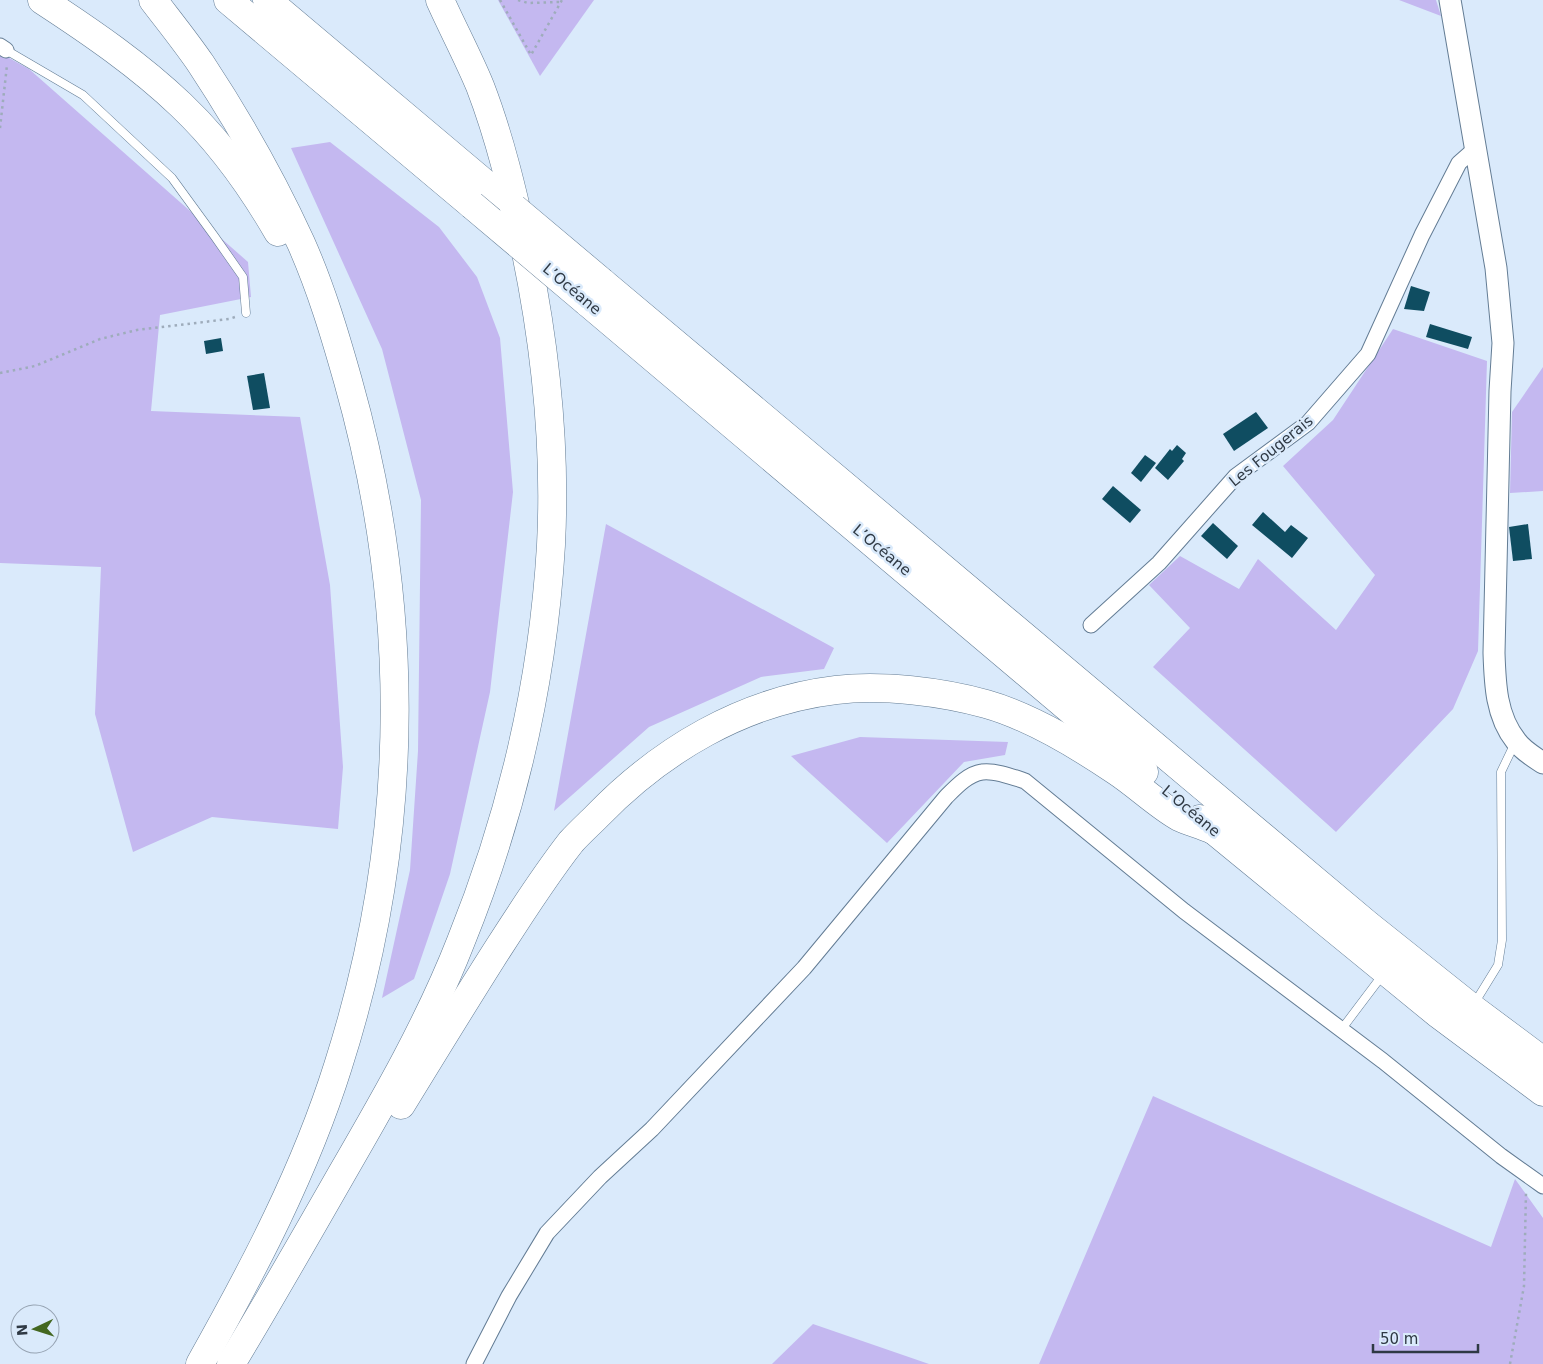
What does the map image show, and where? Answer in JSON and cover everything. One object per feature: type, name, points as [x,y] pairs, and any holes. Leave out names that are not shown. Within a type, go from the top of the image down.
[{"type":"highway","points":[[42,0],[138,67],[182,106],[219,147],[262,208],[288,251],[313,309],[331,363],[352,397]]},
{"type":"highway","points":[[153,0],[200,63],[243,132],[301,243],[325,305],[364,440],[380,520],[392,612],[394,650],[395,742],[392,802],[383,879],[365,972],[338,1068],[302,1164],[274,1228],[200,1364]]},
{"type":"highway","name":"L’Océane","points":[[228,0],[480,196],[1354,914],[1472,1008],[1543,1061]]},
{"type":"highway","name":"L’Océane","points":[[267,0],[372,89],[480,196]]},
{"type":"highway","points":[[290,0],[352,56],[372,89]]},
{"type":"highway","points":[[231,1364],[383,1103],[429,1013],[460,944],[492,858],[527,728],[540,642],[551,544],[552,469],[545,372],[533,289],[512,186],[480,86],[440,0]]},
{"type":"highway","name":"L’Océane","points":[[595,292],[1213,830],[1437,1013],[1543,1092]]},
{"type":"highway","points":[[240,1364],[522,911],[572,841],[619,793],[663,757],[702,733],[749,711],[789,699],[837,690],[884,689],[936,694],[986,704],[1018,716],[1116,770],[1178,816],[1213,830]]},
{"type":"street","points":[[1450,0],[1496,268],[1503,343],[1500,391],[1494,653],[1495,689],[1501,715],[1517,743],[1543,763]]},
{"type":"street","name":"Les Fougerais","points":[[1091,625],[1159,563],[1236,476],[1308,423],[1368,354],[1422,235],[1460,163],[1476,148]]},
{"type":"street","points":[[474,1364],[509,1296],[547,1233],[600,1177],[652,1129],[804,968],[946,797],[962,781],[982,772],[1004,774],[1025,781],[1184,911],[1341,1030],[1501,1156],[1543,1186]]},
{"type":"lane","points":[[3,48],[83,95],[172,178],[243,277],[246,313]]},
{"type":"lane","points":[[1472,1008],[1498,965],[1502,940],[1501,772],[1512,747],[1517,743]]},
{"type":"lane","points":[[1341,1030],[1385,971]]},
{"type":"path","points":[[500,0],[531,55],[561,1]]},
{"type":"path","points":[[518,0],[528,3],[561,1]]},
{"type":"path","points":[[0,128],[7,62],[3,48]]},
{"type":"path","points":[[0,373],[35,366],[100,339],[137,330],[229,319],[246,313]]},
{"type":"path","points":[[1510,1364],[1524,1286],[1527,1174]]},
{"type":"shaded area","points":[[498,0],[594,0],[540,76]]},
{"type":"shaded area","points":[[1399,0],[1436,0],[1441,16]]},
{"type":"shaded area","points":[[0,53],[29,69],[248,262],[251,297],[160,315],[151,411],[300,417],[330,585],[343,767],[338,829],[212,817],[133,852],[95,714],[101,567],[0,563]]},
{"type":"shaded area","points":[[330,142],[439,227],[477,277],[500,338],[513,492],[490,692],[450,874],[414,979],[382,998],[410,870],[418,751],[421,500],[382,349],[291,148]]},
{"type":"shaded area","points":[[1393,329],[1487,361],[1478,651],[1453,709],[1336,832],[1153,667],[1190,628],[1149,585],[1180,556],[1239,589],[1258,559],[1336,630],[1375,575],[1283,466],[1333,420]]},
{"type":"shaded area","points":[[1543,367],[1543,491],[1510,493],[1512,412]]},
{"type":"shaded area","points":[[606,524],[834,648],[824,669],[761,677],[649,727],[554,811]]},
{"type":"shaded area","points":[[860,737],[1008,742],[1005,755],[964,762],[887,843],[791,756]]},
{"type":"shaded area","points":[[1153,1096],[1491,1247],[1515,1179],[1543,1218],[1543,1364],[1039,1364]]},
{"type":"shaded area","points":[[813,1324],[929,1364],[772,1364]]},
{"type":"building","points":[[1411,286],[1430,292],[1424,311],[1404,309]]},
{"type":"building","points":[[1430,324],[1472,337],[1468,349],[1426,337]]},
{"type":"building","points":[[221,338],[223,351],[206,354],[204,341]]},
{"type":"building","points":[[264,373],[270,408],[253,410],[247,376]]},
{"type":"building","points":[[1256,412],[1268,428],[1234,451],[1223,434]]},
{"type":"building","points":[[1177,445],[1186,453],[1182,459],[1184,461],[1168,480],[1155,468],[1170,449],[1172,451]]},
{"type":"building","points":[[1145,455],[1156,463],[1141,482],[1131,473]]},
{"type":"building","points":[[1113,486],[1141,510],[1130,523],[1102,499]]},
{"type":"building","points":[[1263,512],[1285,532],[1291,525],[1308,538],[1292,558],[1252,525]]},
{"type":"building","points":[[1213,523],[1238,546],[1227,559],[1201,536]]},
{"type":"building","points":[[1528,524],[1532,559],[1513,561],[1509,527]]}]
